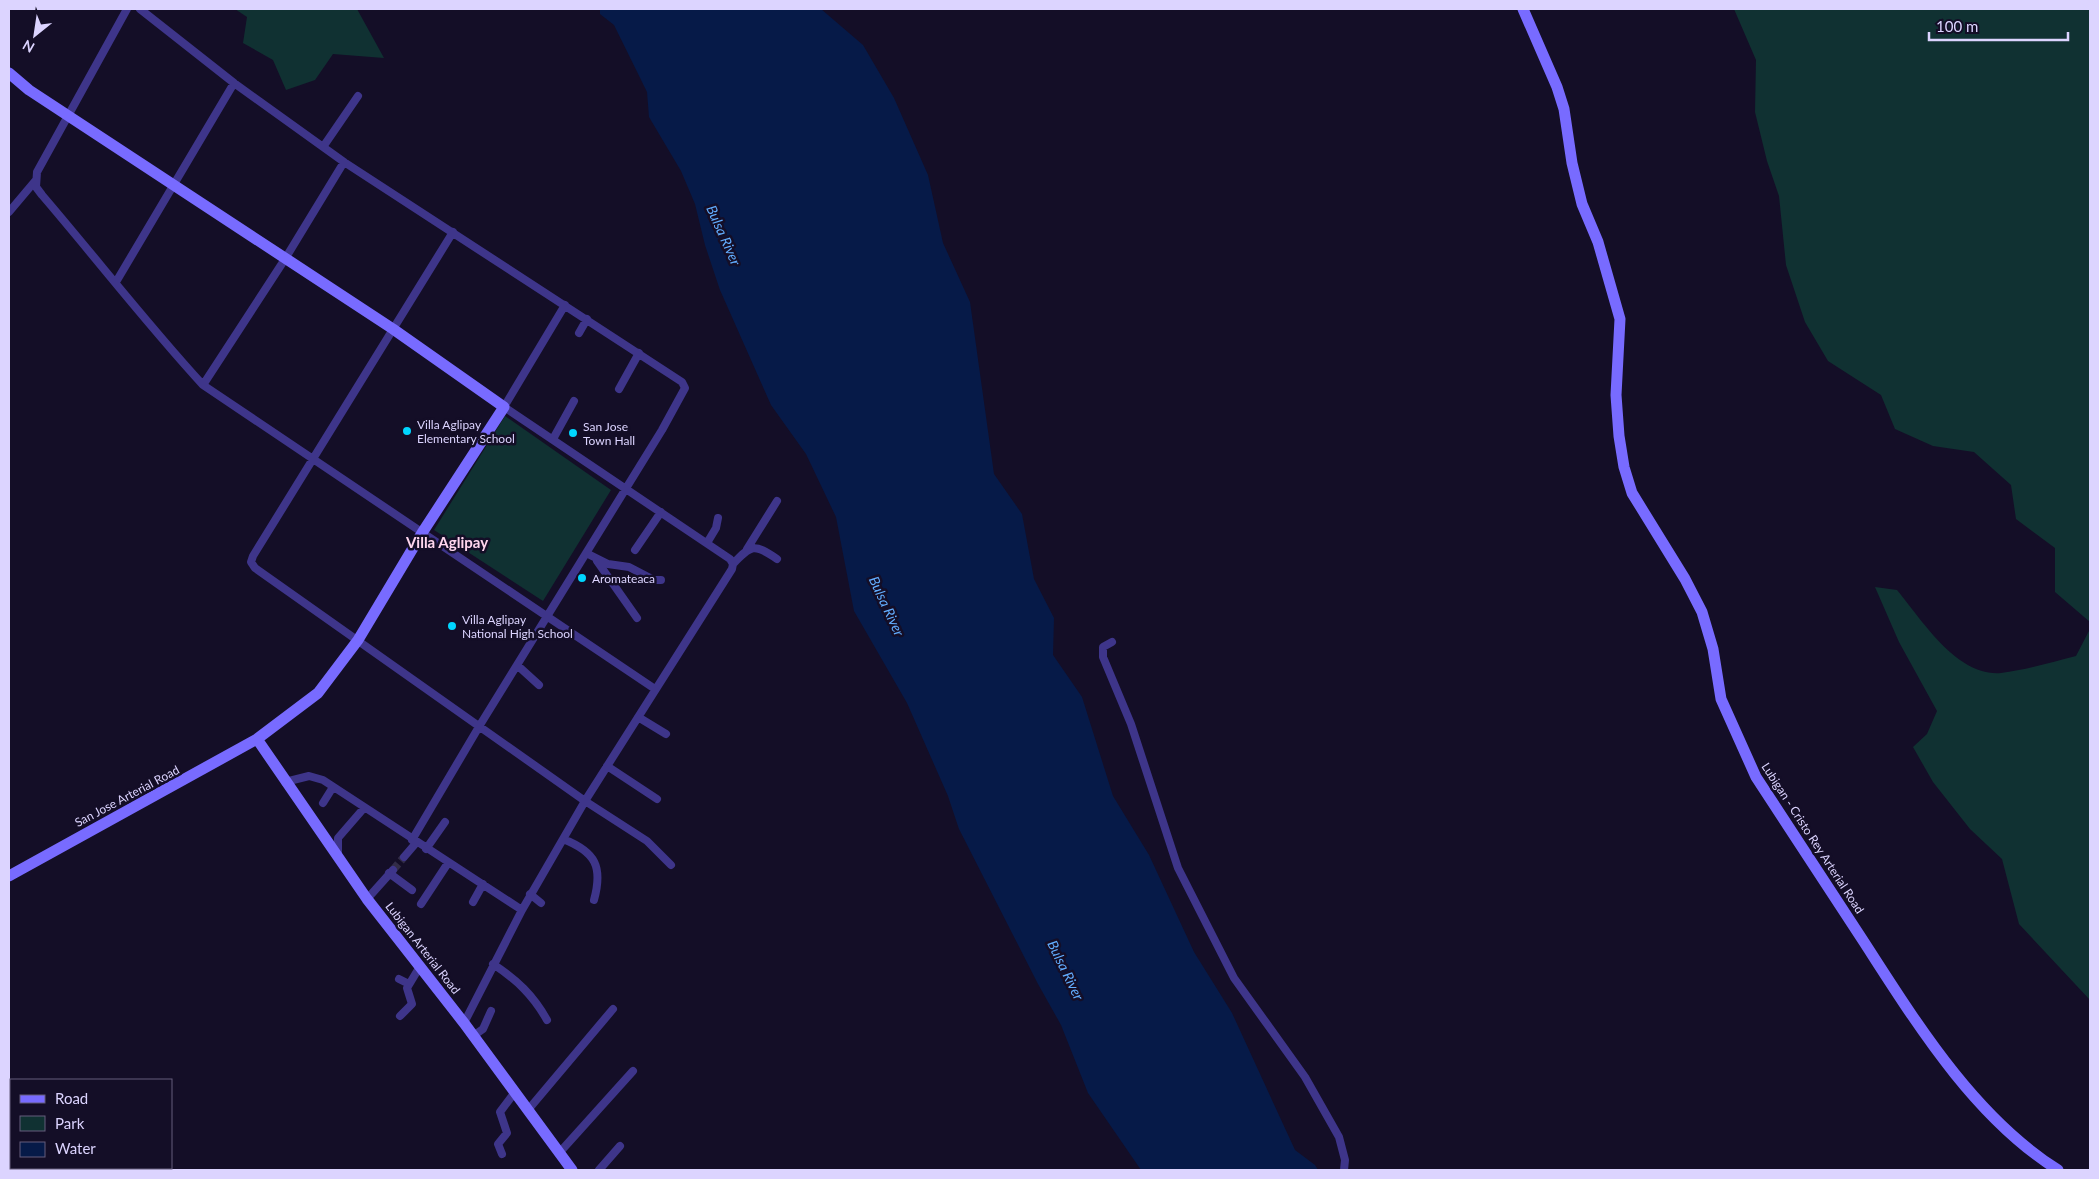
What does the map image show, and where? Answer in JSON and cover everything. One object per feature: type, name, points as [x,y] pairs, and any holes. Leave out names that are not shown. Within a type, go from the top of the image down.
[{"type":"main road","name":"Lubigan - Cristo Rey Arterial Road","points":[[1523,9],[1557,87],[1564,109],[1572,163],[1582,204],[1598,242],[1620,319],[1616,395],[1619,436],[1624,467],[1632,493],[1686,579],[1702,612],[1713,649],[1721,699],[1739,743],[1756,777],[1942,1059],[2013,1137],[2032,1154],[2058,1170]]},
{"type":"main road","points":[[9,73],[174,186],[393,329],[504,407]]},
{"type":"main road","name":"San Jose Arterial Road","points":[[9,876],[166,791],[257,739],[318,693],[358,640],[422,533],[504,407]]},
{"type":"main road","name":"Lubigan Arterial Road","points":[[257,739],[367,899],[419,968],[464,1023],[572,1170]]},
{"type":"street","points":[[127,9],[37,172],[36,187],[42,195],[116,282],[161,339],[203,385],[655,689]]},
{"type":"street","points":[[140,9],[234,82],[344,162],[639,353],[682,382],[685,388],[626,488],[480,725],[404,857]]},
{"type":"street","points":[[116,282],[234,82]]},
{"type":"street","points":[[323,147],[358,96]]},
{"type":"street","points":[[203,385],[285,259],[344,162]]},
{"type":"street","points":[[9,212],[36,180]]},
{"type":"street","points":[[453,232],[251,562],[255,568],[480,725],[585,801],[647,841],[671,865]]},
{"type":"street","points":[[565,305],[504,407],[707,543],[730,559],[733,564]]},
{"type":"street","points":[[579,334],[587,319]]},
{"type":"street","points":[[619,389],[639,353]]},
{"type":"street","points":[[553,439],[574,401]]},
{"type":"street","points":[[464,1023],[530,894],[585,801],[733,564],[747,549],[777,501]]},
{"type":"street","points":[[635,550],[661,512]]},
{"type":"street","points":[[707,543],[716,528],[718,518]]},
{"type":"street","points":[[747,549],[759,548],[777,559]]},
{"type":"street","points":[[586,553],[608,564],[634,569],[654,580],[661,580]]},
{"type":"street","points":[[596,559],[637,618]]},
{"type":"street","points":[[1112,642],[1103,647],[1103,657],[1131,724],[1178,868],[1234,978],[1299,1069],[1339,1137],[1345,1160],[1344,1170]]},
{"type":"street","points":[[517,664],[539,685]]},
{"type":"street","points":[[638,717],[666,734]]},
{"type":"street","points":[[607,766],[657,799]]},
{"type":"street","points":[[285,782],[309,776],[323,780],[522,910]]},
{"type":"street","points":[[322,803],[333,787]]},
{"type":"street","points":[[338,857],[338,838],[364,808]]},
{"type":"street","points":[[426,849],[445,822]]},
{"type":"street","points":[[563,839],[576,844],[590,854],[597,867],[599,875],[594,900]]},
{"type":"street","points":[[421,904],[448,863]]},
{"type":"street","points":[[367,899],[391,871],[412,890]]},
{"type":"street","points":[[473,902],[483,884]]},
{"type":"street","points":[[530,894],[541,903]]},
{"type":"street","points":[[493,964],[511,976],[529,992],[547,1020]]},
{"type":"street","points":[[400,1016],[412,1004],[407,988],[419,968]]},
{"type":"street","points":[[399,979],[409,984]]},
{"type":"street","points":[[528,1110],[613,1009]]},
{"type":"street","points":[[473,1036],[483,1029],[491,1011]]},
{"type":"street","points":[[560,1152],[633,1071]]},
{"type":"street","points":[[502,1154],[498,1144],[507,1133],[500,1112],[515,1092]]},
{"type":"street","points":[[599,1170],[620,1146]]},
{"type":"green space","points":[[235,9],[357,9],[384,58],[333,54],[315,80],[286,90],[273,60],[243,43],[247,17]]},
{"type":"green space","points":[[1734,9],[2090,9],[2090,622],[2055,592],[2055,548],[2016,519],[2011,485],[1974,452],[1933,446],[1895,429],[1881,395],[1828,361],[1805,322],[1786,265],[1779,196],[1767,161],[1755,112],[1756,60]]},
{"type":"green space","points":[[505,416],[611,490],[543,601],[434,530]]},
{"type":"green space","points":[[1875,587],[1897,590],[1942,644],[1970,666],[1985,672],[2010,672],[2076,656],[2090,629],[2090,1000],[2019,924],[2002,859],[1970,829],[1933,782],[1913,747],[1927,734],[1937,711],[1899,642]]},
{"type":"water","name":"Bulsa River","points":[[600,9],[821,9],[863,45],[894,98],[928,175],[943,243],[970,302],[994,474],[1022,514],[1034,579],[1054,618],[1053,655],[1082,697],[1113,796],[1149,855],[1194,952],[1232,1013],[1295,1150],[1315,1165],[1318,1170],[1141,1170],[1088,1093],[1061,1025],[959,829],[948,796],[907,703],[854,611],[836,517],[806,454],[771,405],[720,290],[705,245],[695,204],[681,171],[649,117],[647,92],[614,25],[600,14]]},
{"type":"tunnel","points":[[393,870],[404,857]]},
{"type":"place","name":"Villa Aglipay Elementary School","points":[[407,431]]},
{"type":"place","name":"San Jose Town Hall","points":[[573,433]]},
{"type":"place","name":"Aromateaca","points":[[582,578]]},
{"type":"place","name":"Villa Aglipay National High School","points":[[452,626]]},
{"type":"district","name":"Villa Aglipay","points":[[447,542]]}]
